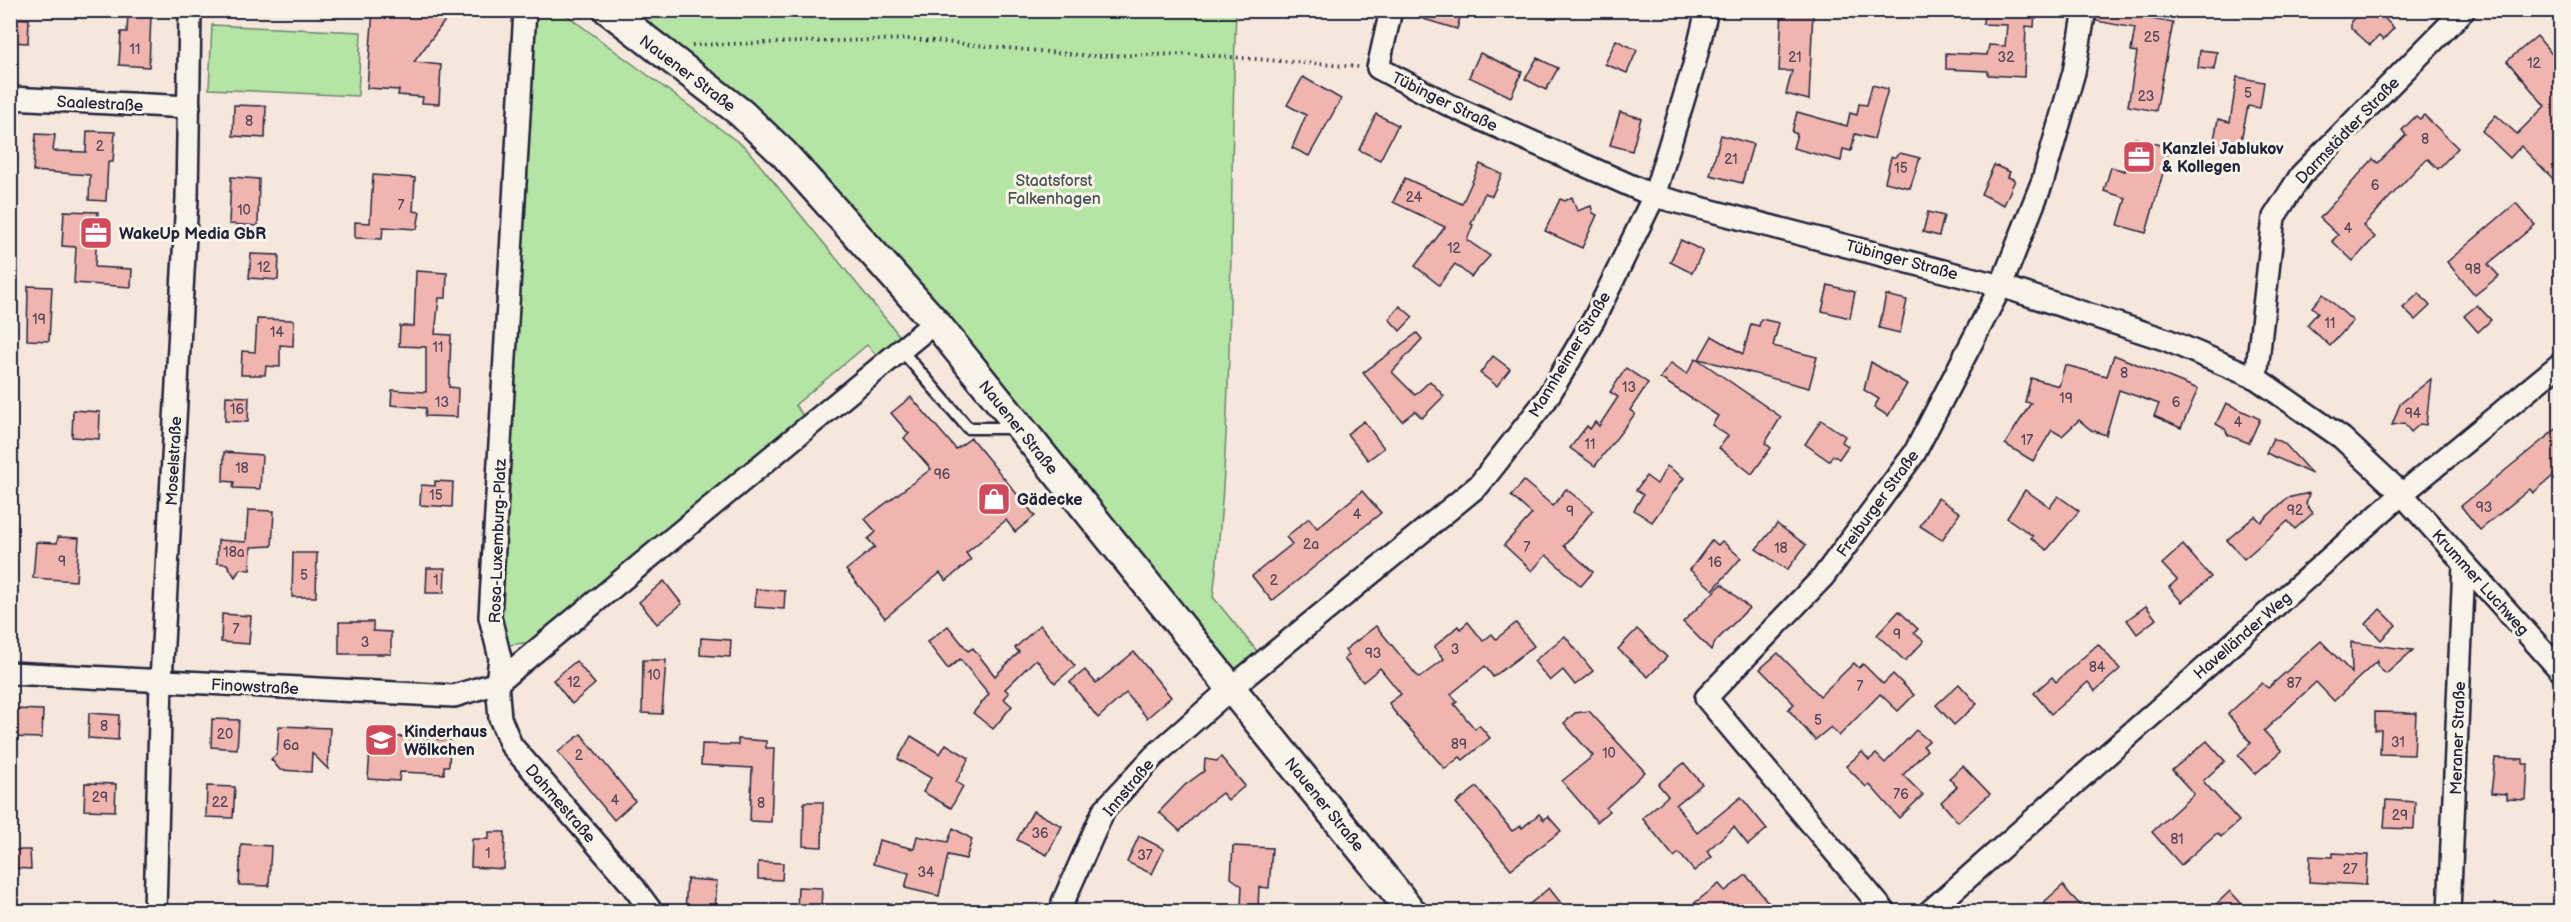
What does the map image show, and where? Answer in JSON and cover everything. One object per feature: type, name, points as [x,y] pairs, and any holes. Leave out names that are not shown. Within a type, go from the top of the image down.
[{"type":"main road","name":"Nauener Straße","points":[[608,10],[741,113],[784,154],[935,322],[1412,912]]},
{"type":"street","name":"Moselstraße","points":[[155,912],[161,681],[187,198],[190,10]]},
{"type":"street","name":"Rosa-Luxemburg-Platz","points":[[497,683],[500,658],[490,617],[525,10]]},
{"type":"street","points":[[1378,68],[1391,10]]},
{"type":"street","name":"Mannheimer Straße","points":[[1230,689],[1479,485],[1546,400],[1594,319],[1654,196],[1694,65],[1707,10]]},
{"type":"street","name":"Freiburger Straße","points":[[1885,912],[1706,698],[1823,577],[1914,454],[2001,286],[2043,180],[2074,72],[2085,10]]},
{"type":"street","name":"Darmstädter Straße","points":[[2256,378],[2274,218],[2301,175],[2464,10]]},
{"type":"street","name":"Tübinger Straße","points":[[1378,68],[1451,106],[1654,196],[2001,286],[2167,340],[2256,378],[2342,438],[2402,494]]},
{"type":"street","name":"Saalestraße","points":[[10,98],[189,107]]},
{"type":"street","points":[[497,683],[935,322]]},
{"type":"street","name":"Havelländer Weg","points":[[1929,912],[2402,494],[2560,364]]},
{"type":"street","name":"Krummer Luchweg","points":[[2402,494],[2560,670]]},
{"type":"street","name":"Meraner Straße","points":[[2449,912],[2464,565]]},
{"type":"street","name":"Finowstraße","points":[[10,673],[454,696],[497,683]]},
{"type":"street","name":"Dahmestraße","points":[[497,683],[500,718],[511,745],[632,885],[652,912]]},
{"type":"street","name":"Innstraße","points":[[1062,912],[1063,903],[1104,810],[1154,756],[1230,689]]},
{"type":"lane","points":[[902,351],[968,428],[1020,428]]},
{"type":"path","points":[[652,46],[912,39],[1091,56],[1191,54],[1378,68]]},
{"type":"green space","points":[[533,11],[561,11],[746,148],[902,339],[879,358],[867,345],[795,405],[805,418],[531,642],[509,645],[495,630]]},
{"type":"green space","name":"Staatsforst Falkenhagen","points":[[608,11],[1236,11],[1228,378],[1220,524],[1213,597],[1265,661],[1230,689],[784,154]]},
{"type":"green space","points":[[212,25],[361,32],[358,96],[209,89]]},
{"type":"building","points":[[373,10],[453,10],[414,62],[441,65],[439,104],[422,103],[423,97],[398,95],[399,90],[367,88]]},
{"type":"building","points":[[1411,10],[1462,10],[1457,29],[1410,15]]},
{"type":"building","points":[[1782,10],[1813,10],[1809,100],[1786,94],[1792,71],[1779,71]]},
{"type":"building","points":[[1984,10],[2035,10],[2034,27],[2026,26],[2024,77],[1988,75],[1988,71],[1946,69],[1946,53],[1987,55],[1989,45],[2005,46],[2007,25],[1983,24]]},
{"type":"building","points":[[2097,10],[2142,10],[2141,17],[2173,23],[2156,111],[2128,106],[2137,52],[2131,51],[2135,28],[2096,21]]},
{"type":"building","points":[[2365,10],[2376,10],[2394,28],[2383,40],[2379,36],[2370,45],[2351,28],[2351,21]]},
{"type":"building","points":[[128,13],[151,14],[149,67],[119,65],[121,32],[127,32]]},
{"type":"building","points":[[10,18],[29,19],[28,43],[10,42]]},
{"type":"building","points":[[2537,36],[2560,64],[2560,186],[2521,146],[2510,158],[2482,131],[2496,115],[2517,134],[2545,106],[2507,61]]},
{"type":"building","points":[[1616,40],[1637,50],[1627,73],[1605,64]]},
{"type":"building","points":[[2200,50],[2217,52],[2214,70],[2198,68]]},
{"type":"building","points":[[1480,53],[1522,72],[1511,97],[1469,77]]},
{"type":"building","points":[[1537,58],[1558,68],[1546,90],[1525,79]]},
{"type":"building","points":[[1303,77],[1341,99],[1309,156],[1292,148],[1306,115],[1287,105]]},
{"type":"building","points":[[2237,77],[2264,82],[2260,108],[2248,106],[2239,150],[2213,145],[2218,119],[2230,122]]},
{"type":"building","points":[[1872,85],[1888,89],[1874,139],[1855,134],[1851,151],[1843,149],[1841,161],[1793,148],[1797,134],[1792,132],[1797,112],[1847,126],[1850,113],[1857,115],[1859,104],[1867,105]]},
{"type":"building","points":[[234,105],[266,106],[265,138],[233,136]]},
{"type":"building","points":[[1620,112],[1641,118],[1632,151],[1610,145]]},
{"type":"building","points":[[1376,114],[1398,125],[1380,160],[1359,150]]},
{"type":"building","points":[[2424,115],[2458,148],[2438,169],[2428,159],[2420,165],[2363,226],[2375,237],[2353,261],[2332,241],[2338,235],[2320,218],[2373,159],[2378,163],[2406,135],[2402,130],[2416,116],[2420,119]]},
{"type":"building","points":[[87,131],[115,132],[113,162],[108,162],[106,201],[89,200],[90,175],[33,171],[36,134],[55,135],[53,151],[86,152]]},
{"type":"building","points":[[1721,135],[1753,144],[1742,183],[1710,175]]},
{"type":"building","points":[[2135,138],[2170,148],[2146,233],[2118,225],[2126,198],[2104,191],[2111,167],[2125,171]]},
{"type":"building","points":[[1900,153],[1920,158],[1910,188],[1885,182],[1891,157]]},
{"type":"building","points":[[1480,164],[1502,174],[1492,196],[1485,193],[1471,224],[1473,225],[1467,240],[1490,256],[1471,277],[1455,264],[1439,285],[1415,266],[1445,227],[1393,202],[1405,178],[1462,204]]},
{"type":"building","points":[[1994,165],[2010,172],[2008,177],[2015,180],[2004,205],[1981,194]]},
{"type":"building","points":[[373,175],[415,178],[413,211],[420,212],[417,229],[383,227],[382,239],[355,238],[355,222],[370,223]]},
{"type":"building","points":[[231,177],[259,179],[258,226],[229,224]]},
{"type":"building","points":[[1572,197],[1577,211],[1591,206],[1593,213],[1597,215],[1582,248],[1545,231],[1560,199],[1565,201]]},
{"type":"building","points":[[2516,203],[2535,225],[2488,264],[2499,276],[2475,295],[2447,262]]},
{"type":"building","points":[[64,211],[98,212],[95,267],[132,269],[131,287],[74,283],[76,247],[62,246]]},
{"type":"building","points":[[1928,212],[1944,216],[1939,236],[1923,232]]},
{"type":"building","points":[[1681,240],[1703,251],[1692,273],[1670,262]]},
{"type":"building","points":[[251,254],[279,255],[278,280],[249,278]]},
{"type":"building","points":[[416,271],[447,273],[446,298],[439,298],[435,334],[451,335],[449,387],[458,388],[457,417],[425,416],[426,408],[391,405],[392,390],[426,392],[426,347],[399,346],[400,326],[414,326]]},
{"type":"building","points":[[1828,285],[1855,292],[1850,318],[1822,311]]},
{"type":"building","points":[[28,286],[52,287],[49,341],[27,340]]},
{"type":"building","points":[[2419,293],[2430,306],[2415,320],[2403,308]]},
{"type":"building","points":[[2323,294],[2353,321],[2330,346],[2307,325],[2318,312],[2312,307]]},
{"type":"building","points":[[1886,295],[1907,300],[1900,333],[1879,328]]},
{"type":"building","points":[[2477,305],[2491,320],[2478,332],[2464,316]]},
{"type":"building","points":[[1400,306],[1413,317],[1400,331],[1389,319]]},
{"type":"building","points":[[257,319],[294,320],[293,346],[280,345],[280,367],[266,366],[265,375],[241,375],[242,351],[255,352]]},
{"type":"building","points":[[1761,319],[1779,323],[1773,346],[1817,357],[1809,388],[1699,359],[1712,336],[1743,354],[1751,324],[1759,326]]},
{"type":"building","points":[[1417,333],[1422,339],[1392,372],[1415,395],[1430,381],[1444,396],[1422,418],[1415,411],[1402,421],[1363,373]]},
{"type":"building","points":[[2114,355],[2198,389],[2181,428],[2154,416],[2159,404],[2119,390],[2106,435],[2091,430],[2079,420],[2062,436],[2052,430],[2033,461],[2005,444],[2031,403],[2025,402],[2031,378],[2059,386],[2065,365],[2107,376]]},
{"type":"building","points":[[1493,356],[1510,369],[1497,386],[1480,373]]},
{"type":"building","points":[[1696,358],[1781,417],[1765,443],[1771,448],[1752,474],[1719,448],[1728,436],[1712,425],[1718,416],[1660,378],[1671,363],[1687,374]]},
{"type":"building","points":[[1871,362],[1907,384],[1888,416],[1874,407],[1879,399],[1864,390]]},
{"type":"building","points":[[1626,368],[1648,383],[1630,410],[1635,414],[1595,466],[1570,448],[1587,426],[1590,429],[1595,422],[1599,426],[1618,397],[1610,392]]},
{"type":"building","points":[[2431,379],[2426,425],[2420,424],[2411,432],[2404,423],[2392,425],[2400,404]]},
{"type":"building","points":[[226,396],[249,397],[248,422],[225,421]]},
{"type":"building","points":[[911,397],[956,449],[971,438],[1035,516],[1015,532],[1006,520],[966,553],[971,560],[946,581],[940,573],[885,618],[846,570],[875,547],[868,539],[876,532],[865,519],[931,469],[904,438],[909,434],[891,413]]},
{"type":"building","points":[[2226,403],[2260,419],[2249,443],[2228,435],[2225,429],[2216,424]]},
{"type":"building","points":[[73,410],[100,412],[99,439],[72,437]]},
{"type":"building","points":[[1821,420],[1845,436],[1842,442],[1848,446],[1839,459],[1833,455],[1829,461],[1805,444]]},
{"type":"building","points":[[1364,421],[1384,448],[1368,460],[1347,434]]},
{"type":"building","points":[[2560,426],[2560,470],[2533,493],[2530,489],[2480,530],[2461,506]]},
{"type":"building","points":[[2273,438],[2284,443],[2312,474],[2266,453]]},
{"type":"building","points":[[224,452],[262,455],[260,489],[233,488],[234,482],[223,481]]},
{"type":"building","points":[[1667,466],[1684,478],[1652,522],[1634,510],[1643,495],[1636,490],[1646,476],[1657,484]]},
{"type":"building","points":[[435,481],[453,482],[452,507],[420,505],[421,485],[435,486]]},
{"type":"building","points":[[1524,481],[1553,506],[1566,489],[1593,510],[1564,546],[1593,572],[1581,586],[1546,555],[1532,571],[1504,545],[1532,514],[1511,496]]},
{"type":"building","points":[[2025,490],[2050,507],[2058,496],[2079,511],[2047,550],[2031,538],[2033,536],[2007,518]]},
{"type":"building","points":[[1362,491],[1381,513],[1272,601],[1252,576],[1292,544],[1286,537],[1309,518],[1317,528]]},
{"type":"building","points":[[2309,493],[2306,504],[2313,513],[2295,529],[2288,521],[2244,559],[2227,540],[2255,516],[2261,522],[2287,498]]},
{"type":"building","points":[[1938,498],[1960,513],[1942,540],[1920,526]]},
{"type":"building","points":[[248,510],[274,511],[272,546],[251,547],[250,570],[240,569],[235,577],[227,564],[217,563],[218,540],[246,542]]},
{"type":"building","points":[[1777,524],[1806,545],[1787,570],[1756,549]]},
{"type":"building","points":[[58,537],[79,538],[76,581],[33,578],[36,542],[57,543]]},
{"type":"building","points":[[1712,540],[1718,545],[1722,541],[1741,558],[1713,590],[1690,570]]},
{"type":"building","points":[[2183,545],[2211,577],[2182,602],[2169,587],[2177,580],[2162,564]]},
{"type":"building","points":[[293,553],[317,553],[316,597],[292,597]]},
{"type":"building","points":[[427,568],[445,568],[444,593],[426,593]]},
{"type":"building","points":[[664,581],[682,604],[657,624],[639,602]]},
{"type":"building","points":[[1722,584],[1749,608],[1716,641],[1711,650],[1683,622]]},
{"type":"building","points":[[756,589],[785,591],[784,609],[755,607]]},
{"type":"building","points":[[2146,606],[2156,619],[2137,634],[2127,620]]},
{"type":"building","points":[[2380,609],[2396,625],[2381,640],[2366,624]]},
{"type":"building","points":[[1899,611],[1918,629],[1914,633],[1924,641],[1905,661],[1877,635]]},
{"type":"building","points":[[222,614],[251,616],[249,644],[221,642]]},
{"type":"building","points":[[339,622],[373,622],[373,631],[391,632],[391,654],[339,654]]},
{"type":"building","points":[[1468,622],[1483,641],[1492,634],[1496,639],[1516,623],[1534,646],[1493,677],[1485,666],[1451,694],[1457,702],[1454,704],[1475,729],[1479,725],[1490,738],[1463,760],[1460,757],[1445,769],[1393,710],[1389,703],[1401,694],[1380,668],[1363,682],[1344,659],[1349,655],[1345,650],[1376,626],[1419,678],[1444,659],[1434,647],[1458,626],[1460,629]]},
{"type":"building","points":[[1040,625],[1075,666],[1055,683],[1036,659],[1005,689],[1009,693],[1004,699],[1012,706],[993,729],[973,713],[989,694],[960,659],[948,669],[927,642],[948,626],[968,651],[973,648],[995,676],[1019,652],[1015,648]]},
{"type":"building","points":[[1637,629],[1667,657],[1648,677],[1618,649]]},
{"type":"building","points":[[1565,636],[1593,671],[1575,685],[1563,670],[1550,681],[1534,661]]},
{"type":"building","points":[[701,638],[731,640],[730,657],[700,655]]},
{"type":"building","points":[[2321,641],[2352,673],[2351,642],[2413,650],[2386,674],[2377,666],[2377,661],[2334,701],[2316,682],[2264,731],[2282,751],[2255,774],[2238,755],[2251,743],[2228,714],[2262,683],[2268,688]]},
{"type":"building","points":[[2098,644],[2120,669],[2095,691],[2088,682],[2051,714],[2034,693],[2052,677],[2056,682]]},
{"type":"building","points":[[1134,652],[1171,697],[1147,718],[1126,693],[1098,718],[1070,682],[1085,670],[1096,683]]},
{"type":"building","points":[[1778,653],[1820,696],[1854,663],[1859,668],[1863,664],[1883,684],[1893,674],[1914,695],[1898,711],[1880,694],[1839,736],[1831,727],[1815,740],[1788,709],[1794,704],[1760,669]]},
{"type":"building","points":[[643,660],[666,660],[662,714],[642,713]]},
{"type":"building","points":[[576,661],[595,684],[572,704],[553,680]]},
{"type":"building","points":[[1959,684],[1977,704],[1954,725],[1936,705]]},
{"type":"building","points":[[12,709],[43,710],[42,738],[10,737]]},
{"type":"building","points":[[1589,711],[1645,772],[1606,808],[1609,811],[1597,822],[1562,781],[1593,756],[1564,723],[1575,713]]},
{"type":"building","points":[[2375,712],[2416,713],[2414,755],[2380,754],[2381,730],[2375,730]]},
{"type":"building","points":[[89,713],[119,715],[118,740],[88,738]]},
{"type":"building","points":[[212,719],[239,720],[237,749],[211,747]]},
{"type":"building","points":[[279,726],[330,728],[328,769],[312,753],[311,772],[280,770],[271,759],[277,754]]},
{"type":"building","points":[[1916,730],[1929,741],[1923,746],[1927,750],[1903,775],[1923,795],[1899,818],[1869,784],[1866,787],[1846,766],[1862,752],[1869,760],[1876,754],[1885,763]]},
{"type":"building","points":[[581,734],[635,801],[614,820],[558,752]]},
{"type":"building","points":[[371,735],[450,740],[449,766],[444,766],[444,774],[400,772],[399,781],[368,779]]},
{"type":"building","points":[[911,736],[940,754],[946,744],[969,758],[956,782],[963,786],[951,808],[923,792],[931,778],[898,759]]},
{"type":"building","points":[[738,739],[766,741],[766,748],[774,748],[771,822],[750,821],[752,768],[701,765],[702,744],[738,745]]},
{"type":"building","points":[[2207,741],[2225,761],[2203,781],[2239,821],[2221,837],[2217,833],[2181,865],[2152,832],[2194,794],[2172,770]]},
{"type":"building","points":[[1221,757],[1245,786],[1228,800],[1222,793],[1180,831],[1159,812],[1185,785],[1204,771],[1205,759],[1217,761]]},
{"type":"building","points":[[2495,758],[2523,759],[2523,764],[2528,764],[2526,800],[2507,799],[2507,794],[2491,793]]},
{"type":"building","points":[[1684,763],[1702,784],[1676,805],[1697,833],[1741,797],[1767,829],[1748,845],[1734,827],[1707,851],[1712,857],[1694,871],[1679,853],[1674,857],[1642,818],[1668,796],[1658,784]]},
{"type":"building","points":[[1963,766],[1990,794],[1958,822],[1941,802],[1957,787],[1949,778]]},
{"type":"building","points":[[85,783],[116,784],[115,811],[84,810]]},
{"type":"building","points":[[207,786],[235,787],[233,818],[206,817]]},
{"type":"building","points":[[1477,787],[1512,831],[1521,826],[1522,828],[1539,814],[1544,820],[1548,816],[1561,831],[1511,869],[1456,803]]},
{"type":"building","points":[[2386,800],[2415,802],[2414,829],[2384,828]]},
{"type":"building","points":[[804,802],[823,802],[822,847],[803,846]]},
{"type":"building","points":[[1033,811],[1062,826],[1047,855],[1017,840]]},
{"type":"building","points":[[953,828],[972,839],[966,859],[948,855],[939,896],[905,888],[909,873],[873,864],[879,840],[914,849],[917,836],[948,842]]},
{"type":"building","points":[[489,832],[505,832],[504,869],[471,867],[472,839],[489,839]]},
{"type":"building","points":[[1139,836],[1164,849],[1152,874],[1127,862]]},
{"type":"building","points":[[241,844],[271,846],[269,886],[239,885]]},
{"type":"building","points":[[1233,846],[1272,848],[1269,888],[1259,887],[1258,908],[1241,907],[1242,886],[1231,878]]},
{"type":"building","points":[[10,850],[30,850],[31,869],[10,868]]},
{"type":"building","points":[[2333,853],[2368,855],[2366,885],[2309,882],[2310,856],[2333,857]]},
{"type":"building","points":[[758,862],[783,863],[782,880],[758,879]]},
{"type":"building","points":[[1746,875],[1776,912],[1683,912],[1719,884],[1725,891]]},
{"type":"building","points":[[687,879],[717,881],[715,912],[685,912]]},
{"type":"building","points":[[2063,885],[2087,912],[2052,912],[2044,902]]},
{"type":"building","points":[[798,887],[822,888],[821,912],[797,912]]},
{"type":"building","points":[[1549,888],[1568,912],[1520,912]]},
{"type":"building","points":[[2230,891],[2249,912],[2208,912]]},
{"type":"place","name":"Kanzlei Jablukov & Kollegen","points":[[2139,157]]},
{"type":"place","name":"WakeUp Media GbR","points":[[96,233]]},
{"type":"place","name":"Gädecke","points":[[994,499]]},
{"type":"place","name":"Kinderhaus Wölkchen","points":[[381,740]]}]
